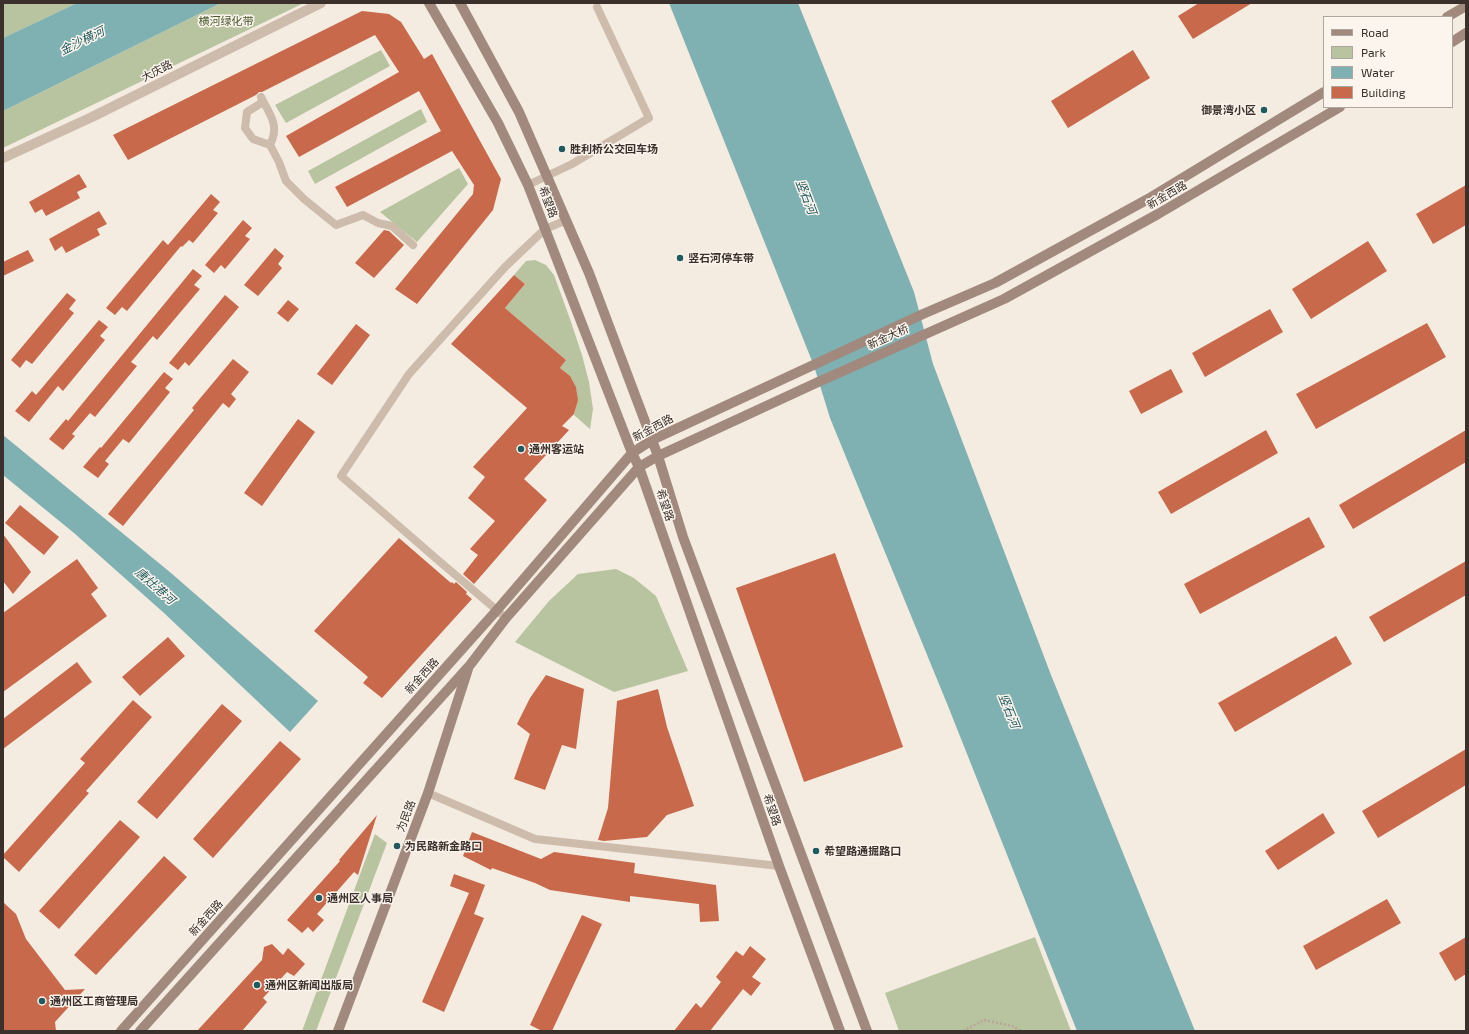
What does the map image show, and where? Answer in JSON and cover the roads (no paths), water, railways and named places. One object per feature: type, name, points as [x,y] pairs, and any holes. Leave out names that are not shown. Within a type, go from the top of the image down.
[{"type":"main road","name":"希望路","points":[[429,3],[498,123],[528,185],[632,453],[639,467],[779,866],[840,1031]]},
{"type":"main road","name":"希望路","points":[[460,3],[519,112],[589,273],[658,456],[683,537],[867,1031]]},
{"type":"main road","points":[[1449,16],[1466,6]]},
{"type":"main road","points":[[1453,41],[1466,33]]},
{"type":"main road","name":"新金西路","points":[[995,283],[1148,199],[1323,93]]},
{"type":"main road","name":"新金西路","points":[[1004,299],[1158,214],[1338,108]]},
{"type":"main road","name":"新金大桥","points":[[775,383],[923,314],[995,283]]},
{"type":"main road","name":"新金大桥","points":[[658,456],[782,398],[1004,299]]},
{"type":"main road","name":"新金西路","points":[[121,1031],[497,610],[632,453],[652,440],[775,383]]},
{"type":"main road","points":[[140,1031],[470,665],[506,618],[639,467],[658,456]]},
{"type":"main road","name":"为民路","points":[[338,1031],[428,793],[470,665],[497,610]]},
{"type":"street","name":"大庆路","points":[[3,158],[92,117],[321,3]]},
{"type":"lane","points":[[528,185],[572,164],[649,118],[597,7]]},
{"type":"lane","points":[[270,145],[274,136],[272,118],[262,99],[247,112],[245,128],[253,139],[270,145],[279,162],[286,181],[304,199],[336,225],[363,215],[378,223],[392,226],[413,245]]},
{"type":"lane","points":[[506,618],[341,476],[409,374],[505,267],[545,229],[567,220]]},
{"type":"lane","points":[[428,793],[535,839],[779,866]]},
{"type":"water","name":"金沙横河","points":[[77,3],[221,3],[3,111],[3,38]]},
{"type":"water","name":"竖石河","points":[[669,3],[798,3],[914,292],[933,364],[1051,675],[1195,1031],[1077,1031],[948,706],[830,418],[814,366]]},
{"type":"water","name":"唐灶港河","points":[[3,435],[171,573],[318,701],[290,732],[164,613],[74,533],[3,475]]},
{"type":"place","name":"御景湾小区","points":[[1264,110]]},
{"type":"place","name":"胜利桥公交回车场","points":[[562,149]]},
{"type":"place","name":"竖石河停车带","points":[[680,258]]},
{"type":"place","name":"通州客运站","points":[[521,449]]},
{"type":"place","name":"为民路新金路口","points":[[397,846]]},
{"type":"place","name":"希望路通掘路口","points":[[816,851]]},
{"type":"place","name":"通州区人事局","points":[[319,898]]},
{"type":"place","name":"通州区新闻出版局","points":[[257,985]]},
{"type":"place","name":"通州区工商管理局","points":[[42,1001]]},
{"type":"park label","name":"横河绿化带","points":[[226,21]]}]
